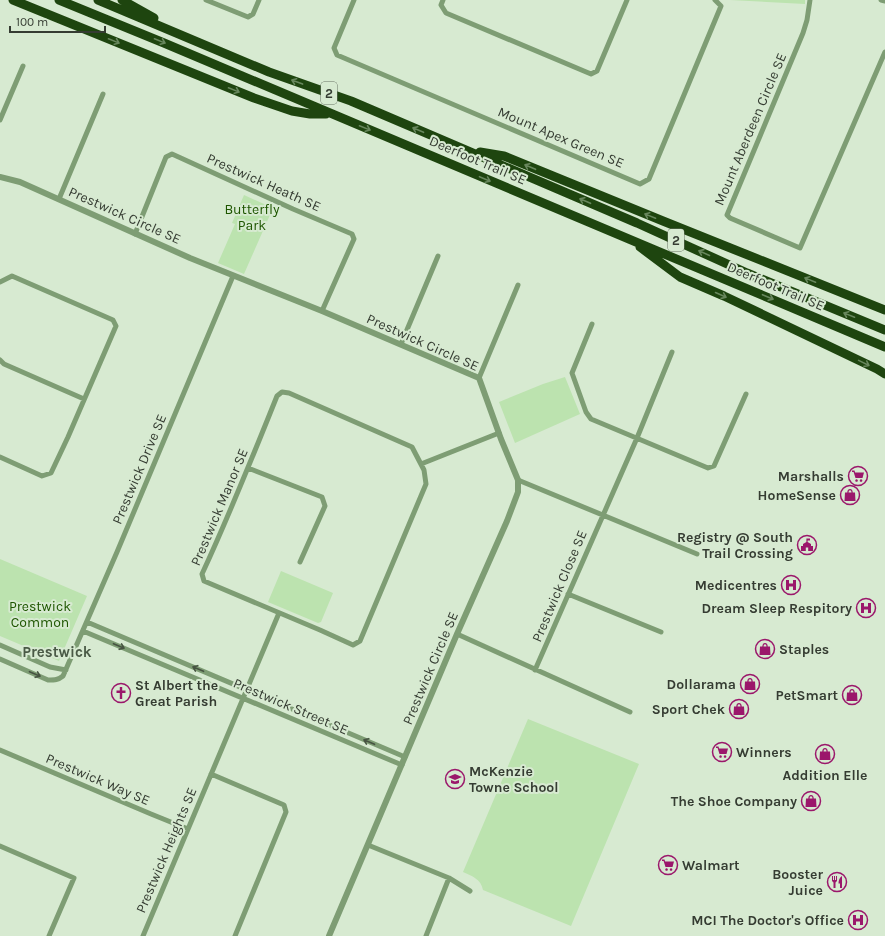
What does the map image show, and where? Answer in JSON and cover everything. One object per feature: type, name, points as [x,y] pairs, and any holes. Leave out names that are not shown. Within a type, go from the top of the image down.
[{"type":"highway","points":[[13,0],[254,98],[292,111],[310,114],[329,114]]},
{"type":"highway","name":"Deerfoot Trail SE","points":[[59,0],[885,346]]},
{"type":"highway","name":"Deerfoot Trail SE","points":[[98,0],[269,72],[351,101],[637,223],[747,273],[885,330]]},
{"type":"highway","points":[[122,0],[190,39]]},
{"type":"highway","points":[[467,150],[504,156],[663,222],[885,310]]},
{"type":"highway","points":[[629,239],[680,277],[816,339],[885,374]]},
{"type":"street","points":[[206,0],[248,17],[253,14],[259,0]]},
{"type":"street","name":"Mount Apex Green SE","points":[[354,0],[334,48],[337,55],[640,184],[649,179],[721,6],[715,0]]},
{"type":"street","points":[[443,0],[441,5],[446,13],[591,74],[597,71],[627,0]]},
{"type":"street","name":"Mount Aberdeen Circle SE","points":[[810,0],[807,20],[803,33],[727,215],[730,218],[800,248],[885,52]]},
{"type":"street","points":[[881,0],[885,1]]},
{"type":"street","points":[[0,120],[23,66]]},
{"type":"street","points":[[59,199],[103,94]]},
{"type":"street","name":"Prestwick Heath SE","points":[[135,234],[166,157],[172,154],[352,234],[354,239],[322,311]]},
{"type":"street","name":"Prestwick Circle SE","points":[[0,178],[20,182],[190,258],[322,311],[479,378],[518,480],[518,492],[507,521],[329,936]]},
{"type":"street","points":[[401,344],[438,256]]},
{"type":"street","points":[[0,282],[12,276],[113,320],[116,326],[51,473],[42,476],[0,457]]},
{"type":"street","name":"Prestwick Drive SE","points":[[66,670],[234,276]]},
{"type":"street","points":[[479,378],[518,285]]},
{"type":"street","points":[[592,324],[572,373],[586,412],[591,418],[708,468],[714,466],[746,394]]},
{"type":"street","name":"Prestwick Close SE","points":[[535,670],[637,438],[672,352]]},
{"type":"street","points":[[0,360],[4,364],[84,399]]},
{"type":"street","name":"Prestwick Manor SE","points":[[282,392],[289,393],[412,447],[424,470],[426,484],[360,641],[353,645],[204,581],[202,574],[248,468],[277,396],[282,392]]},
{"type":"street","points":[[421,464],[499,433]]},
{"type":"street","points":[[248,468],[322,497],[325,506],[300,562]]},
{"type":"street","points":[[518,480],[697,554]]},
{"type":"street","points":[[568,594],[661,632]]},
{"type":"street","name":"Prestwick Heights SE","points":[[143,936],[279,613]]},
{"type":"street","name":"Prestwick Street SE","points":[[87,622],[405,757]]},
{"type":"street","name":"Prestwick Street SE","points":[[83,631],[402,765]]},
{"type":"street","points":[[458,634],[630,712]]},
{"type":"street","points":[[0,645],[50,667],[66,670],[60,679],[48,680],[0,659]]},
{"type":"street","name":"Prestwick Way SE","points":[[0,750],[188,829]]},
{"type":"street","name":"Prestwick Heights SE","points":[[211,774],[284,805],[286,812],[235,936]]},
{"type":"street","points":[[368,845],[449,878],[470,891]]},
{"type":"street","points":[[0,846],[74,878],[49,936]]},
{"type":"street","points":[[426,936],[449,878]]},
{"type":"green space","points":[[730,0],[805,0],[805,4]]},
{"type":"green space","name":"Butterfly Park","points":[[244,195],[273,208],[244,274],[218,263],[235,224],[232,223]]},
{"type":"green space","points":[[565,377],[580,414],[515,443],[499,402],[543,384]]},
{"type":"green space","name":"Prestwick Common","points":[[0,559],[87,596],[59,661],[0,636]]},
{"type":"green space","points":[[281,571],[333,593],[321,622],[318,623],[268,602]]},
{"type":"green space","points":[[528,719],[639,764],[571,926],[483,890],[478,881],[463,872]]},
{"type":"place","name":"Marshalls","points":[[858,476]]},
{"type":"place","name":"HomeSense","points":[[850,495]]},
{"type":"place","name":"Registry @ South Trail Crossing","points":[[807,545]]},
{"type":"place","name":"Medicentres","points":[[791,585]]},
{"type":"place","name":"Dream Sleep Respitory","points":[[866,608]]},
{"type":"place","name":"Staples","points":[[765,649]]},
{"type":"place","name":"Dollarama","points":[[750,684]]},
{"type":"place","name":"St Albert the Great Parish","points":[[121,693]]},
{"type":"place","name":"PetSmart","points":[[852,695]]},
{"type":"place","name":"Sport Chek","points":[[739,709]]},
{"type":"place","name":"Winners","points":[[722,752]]},
{"type":"place","name":"Addition Elle","points":[[825,754]]},
{"type":"place","name":"McKenzie Towne School","points":[[455,779]]},
{"type":"place","name":"The Shoe Company","points":[[811,801]]},
{"type":"place","name":"Walmart","points":[[668,865]]},
{"type":"place","name":"Booster Juice","points":[[837,882]]},
{"type":"place","name":"MCI The Doctor's Office","points":[[858,920]]},
{"type":"district","name":"Prestwick","points":[[57,652]]}]
